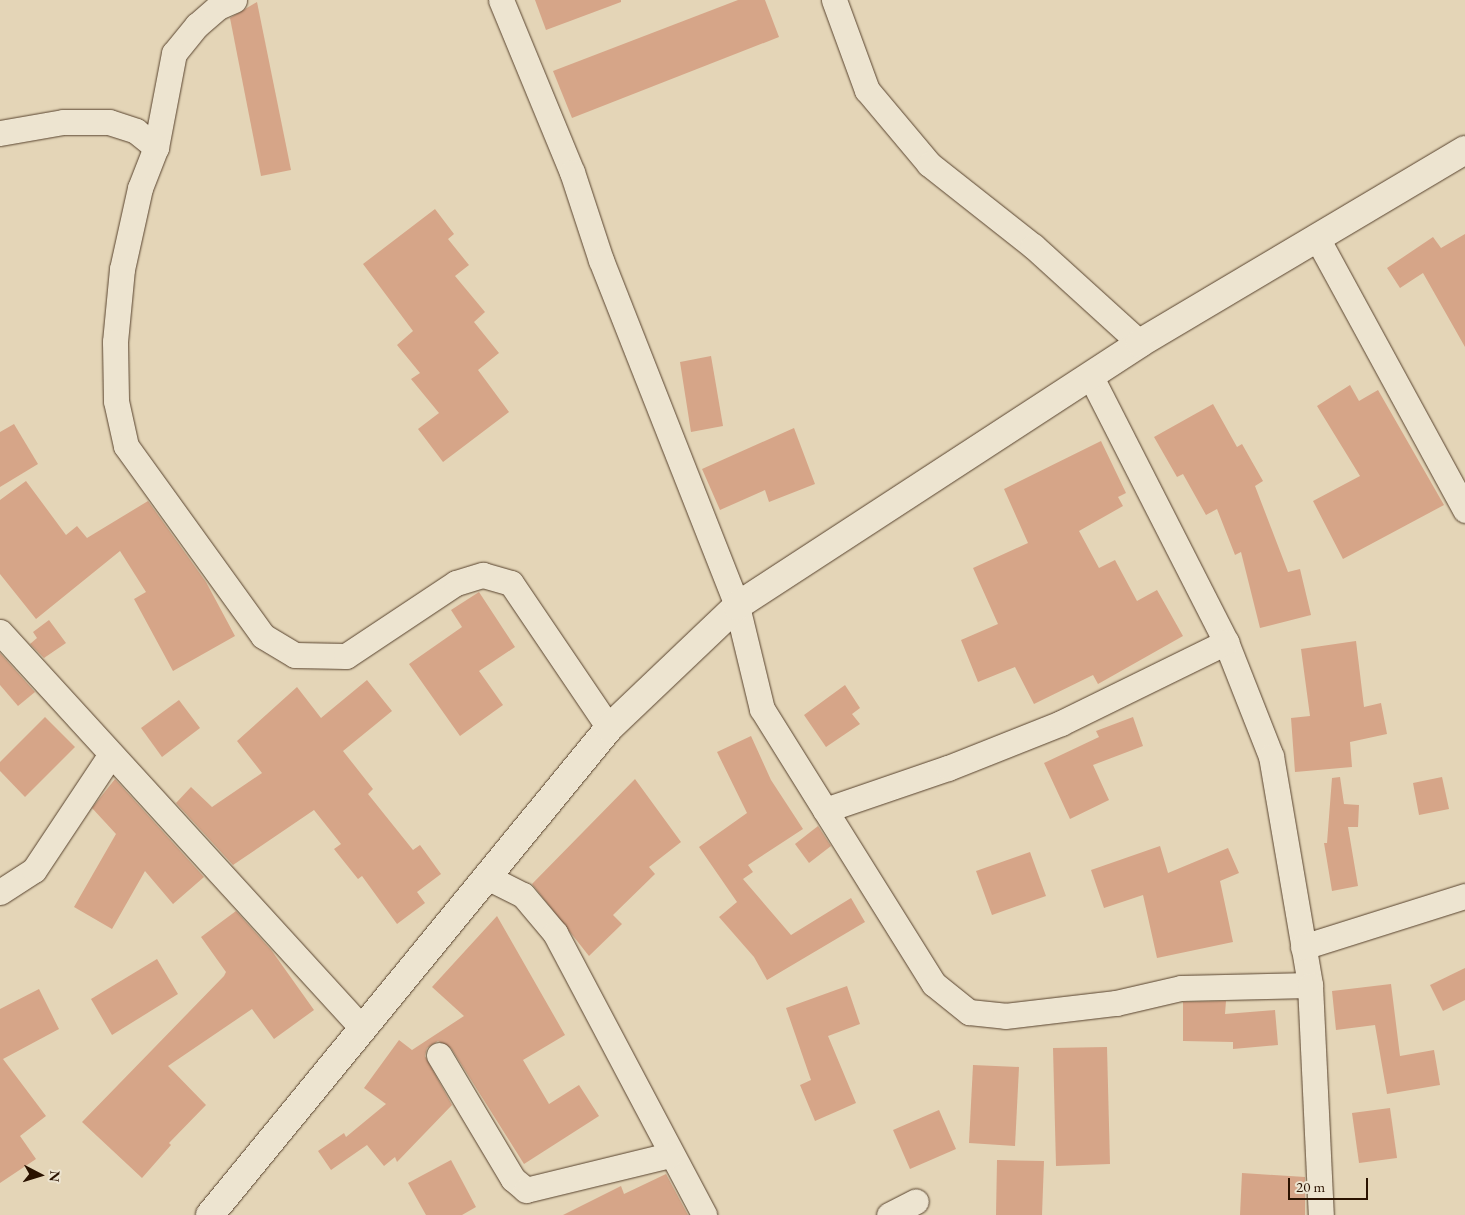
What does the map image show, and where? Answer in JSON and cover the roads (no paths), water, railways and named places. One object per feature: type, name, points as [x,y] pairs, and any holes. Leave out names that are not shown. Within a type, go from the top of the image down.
[{"type":"street","points":[[234,0],[218,7],[197,25],[174,53],[156,146],[140,188],[122,270],[115,342],[116,401],[126,446],[263,636],[295,655],[346,656],[456,583],[482,575],[511,583],[608,728]]},
{"type":"street","points":[[501,0],[572,172],[601,260],[737,606],[762,709],[934,984],[969,1012],[1004,1016],[1116,1003],[1181,988],[1310,985]]},
{"type":"street","points":[[834,0],[867,90],[929,164],[1033,246],[1140,343]]},
{"type":"street","points":[[0,133],[63,122],[109,122],[136,131],[156,146]]},
{"type":"street","points":[[210,1215],[485,876],[608,728],[737,606],[1140,343],[1465,150]]},
{"type":"street","points":[[1316,238],[1465,510]]},
{"type":"street","points":[[1090,375],[1226,642],[1271,756],[1310,985],[1320,1215]]},
{"type":"street","points":[[0,632],[362,1028]]},
{"type":"street","points":[[825,810],[948,768],[1061,724],[1226,642]]},
{"type":"street","points":[[0,892],[34,870],[111,754]]},
{"type":"street","points":[[485,876],[523,895],[555,933],[670,1155],[704,1215]]},
{"type":"street","points":[[1303,947],[1465,896]]},
{"type":"street","points":[[439,1055],[513,1179],[526,1190],[670,1155]]},
{"type":"street","points":[[889,1215],[916,1200]]}]
